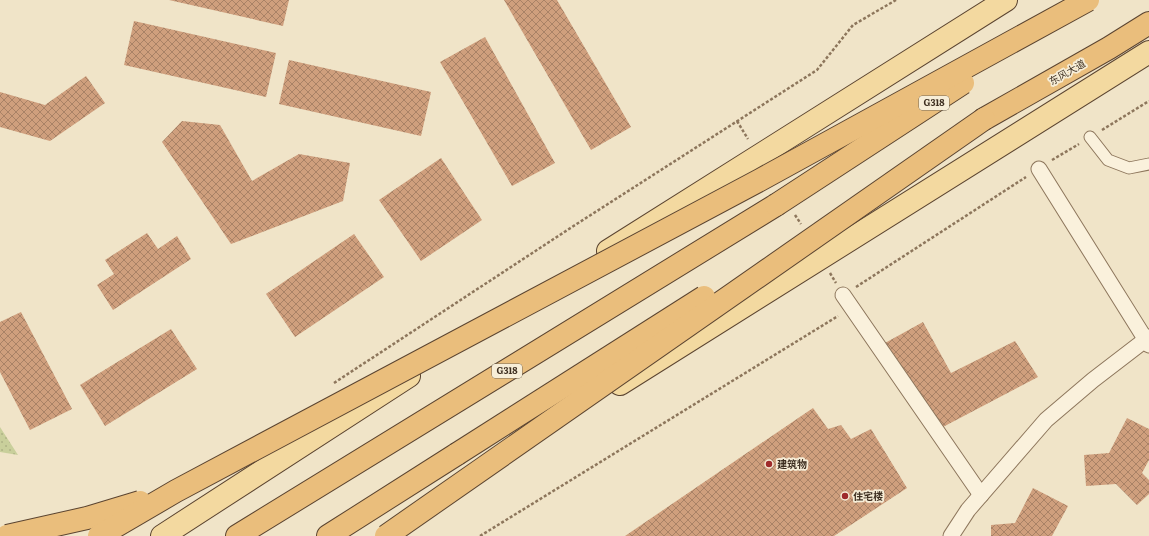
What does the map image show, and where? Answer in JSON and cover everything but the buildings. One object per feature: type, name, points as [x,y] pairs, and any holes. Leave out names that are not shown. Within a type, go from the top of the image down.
[{"type":"highway","points":[[99,536],[176,491],[760,180],[1088,0]]},
{"type":"highway","name":"G318","points":[[237,536],[776,205],[1092,0]]},
{"type":"highway","name":"东风大道","points":[[984,119],[1109,48],[1149,23]]},
{"type":"highway","points":[[328,536],[984,119]]},
{"type":"highway","points":[[386,536],[984,119]]},
{"type":"highway","points":[[7,536],[87,518],[176,491]]},
{"type":"main road","points":[[162,536],[427,365],[1006,0]]},
{"type":"main road","points":[[378,536],[1149,52]]},
{"type":"street","points":[[1090,137],[1108,160],[1129,168],[1149,164]]},
{"type":"street","points":[[951,536],[968,510],[1046,420],[1094,380],[1148,341],[1039,169]]},
{"type":"street","points":[[847,301],[981,495]]},
{"type":"path","points":[[332,384],[816,70],[853,26],[896,0]]},
{"type":"path","points":[[480,536],[847,301]]},
{"type":"green space","points":[[0,427],[18,455],[0,452]]},
{"type":"place","name":"建筑物","points":[[769,464]]},
{"type":"place","name":"住宅楼","points":[[845,496]]}]
